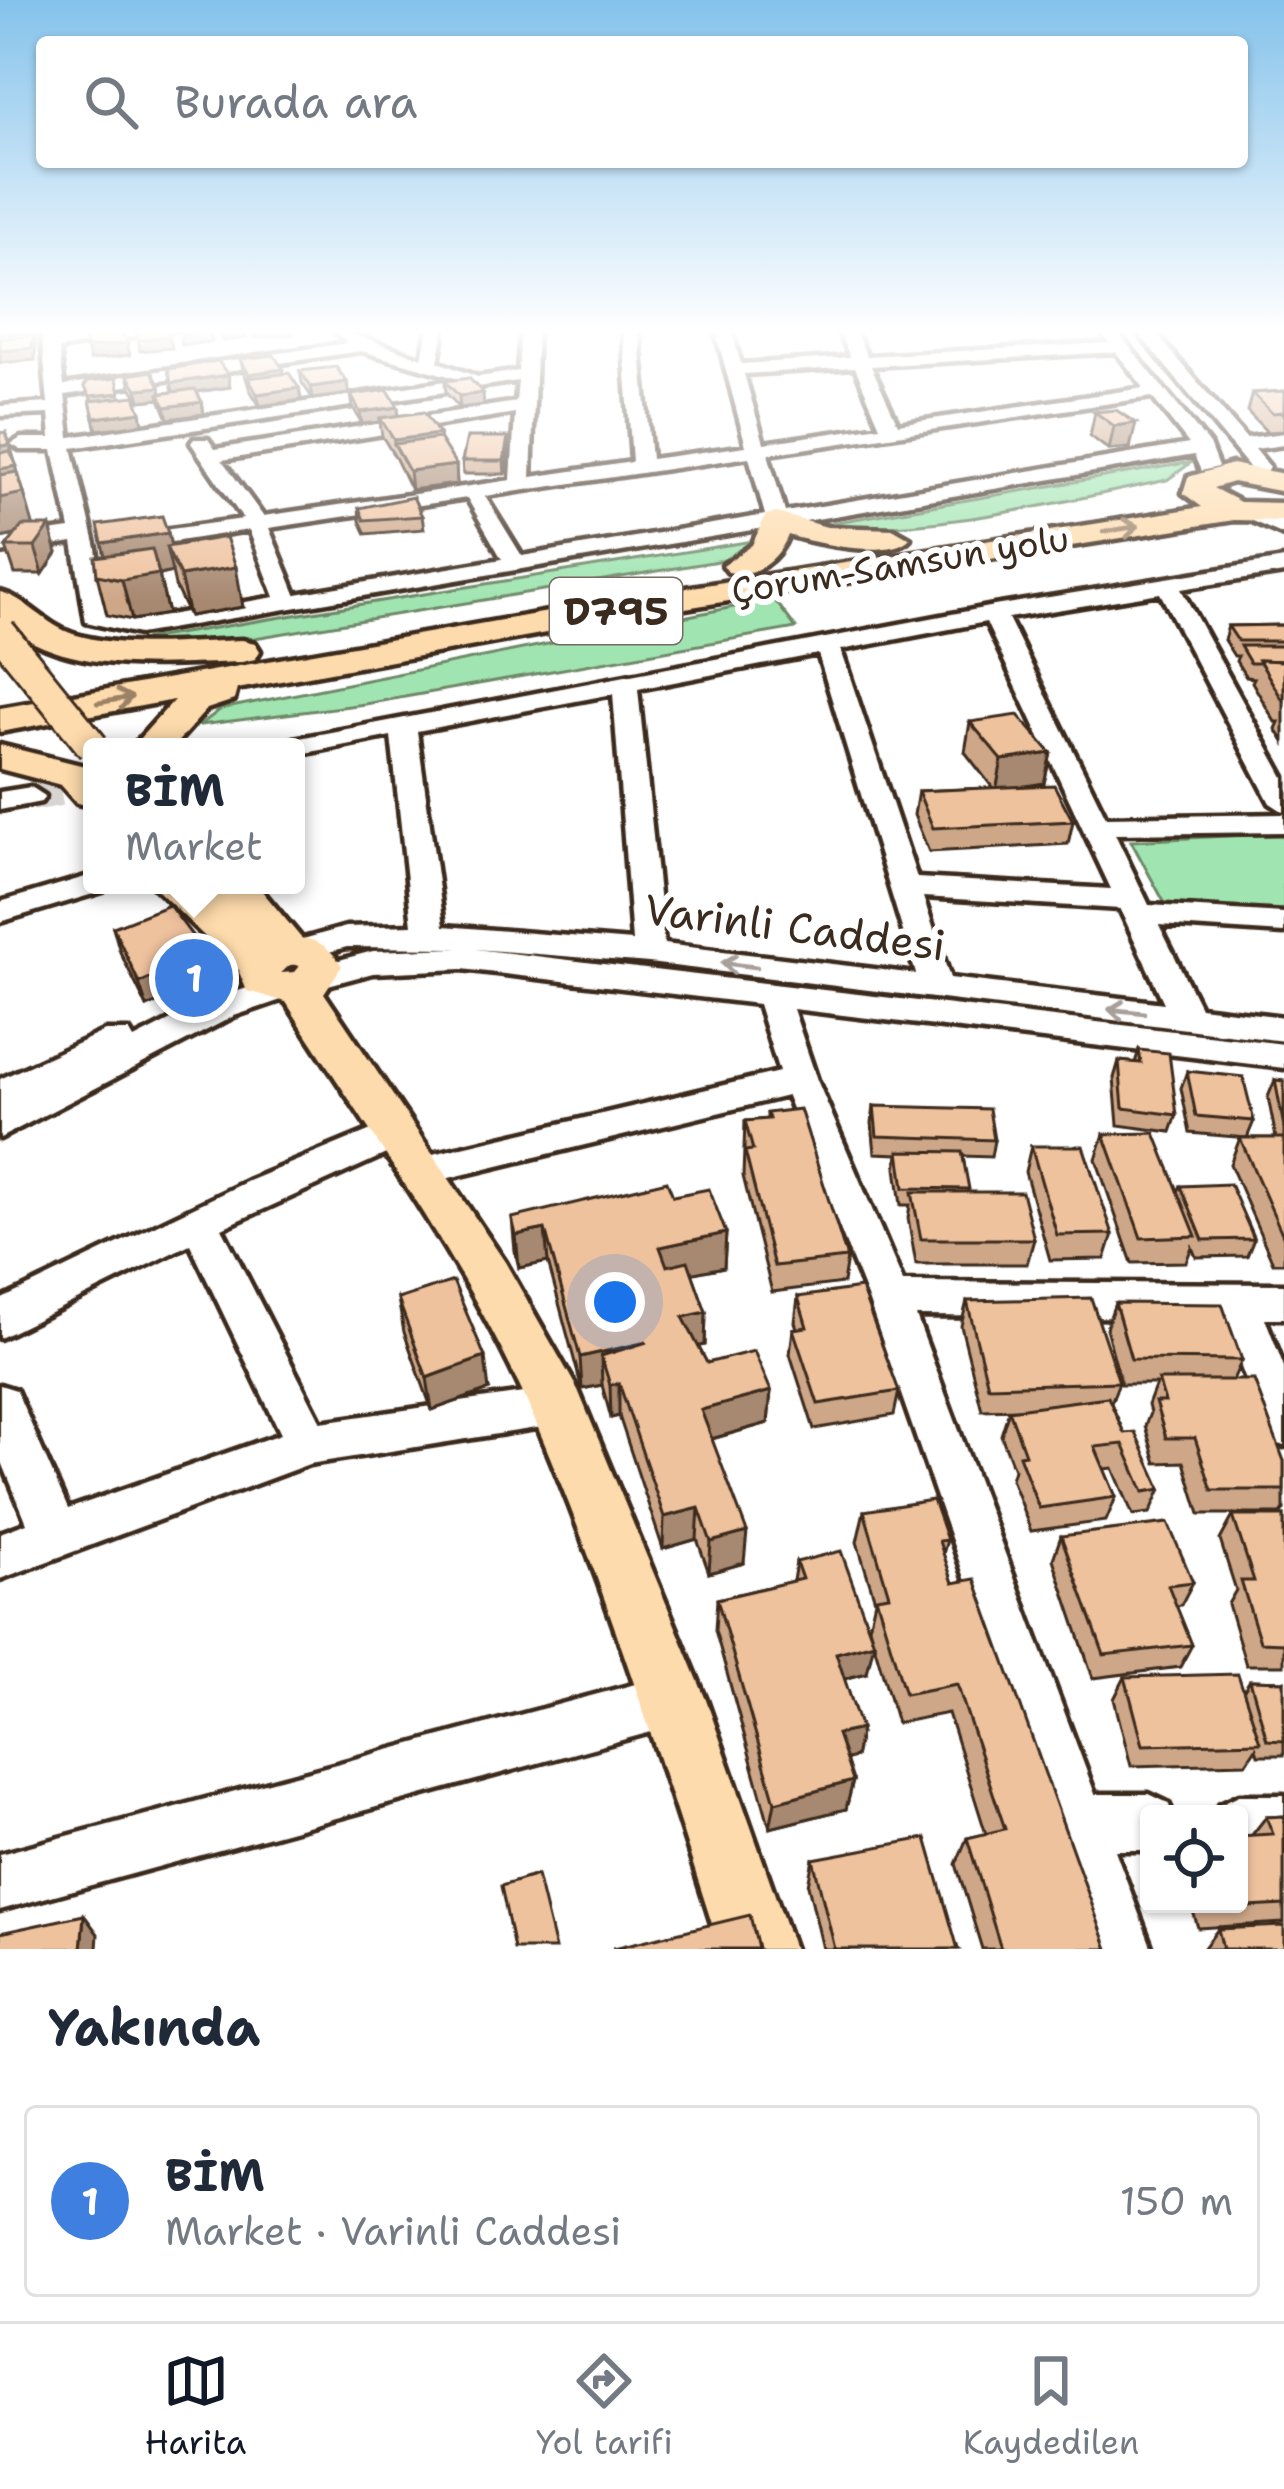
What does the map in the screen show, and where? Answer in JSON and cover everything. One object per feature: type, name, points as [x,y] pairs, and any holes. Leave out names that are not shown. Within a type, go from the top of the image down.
[{"type":"highway","points":[[1240,445],[1284,454]]},
{"type":"highway","points":[[1204,469],[1198,493],[1210,503],[1243,512]]},
{"type":"highway","name":"Çorum-Samsun yolu","points":[[0,692],[894,538],[1204,469],[1271,477]]},
{"type":"highway","name":"Çorum-Samsun yolu","points":[[0,720],[702,596],[1243,512],[1284,512]]},
{"type":"highway","points":[[739,565],[766,550],[777,522],[825,536],[894,538]]},
{"type":"highway","points":[[0,602],[35,631],[88,646],[158,652],[242,651]]},
{"type":"highway","points":[[160,738],[194,701],[319,665]]},
{"type":"highway","points":[[0,757],[75,776],[83,784]]},
{"type":"highway","points":[[213,894],[284,969]]},
{"type":"main road","points":[[0,632],[86,738]]},
{"type":"main road","points":[[284,969],[487,1277],[558,1408],[673,1700],[757,1949]]},
{"type":"street","points":[[41,420],[60,424],[217,420]]},
{"type":"street","points":[[60,420],[94,617],[139,627],[777,522],[1204,469],[1176,420]]},
{"type":"street","points":[[11,445],[76,420]]},
{"type":"street","points":[[411,420],[414,423]]},
{"type":"street","points":[[208,456],[434,420]]},
{"type":"street","points":[[521,484],[524,420]]},
{"type":"street","points":[[638,420],[642,464]]},
{"type":"street","points":[[748,420],[777,522]]},
{"type":"street","points":[[887,420],[891,429]]},
{"type":"street","points":[[0,546],[257,523],[955,420]]},
{"type":"street","points":[[1219,420],[1271,477]]},
{"type":"street","points":[[0,462],[60,424]]},
{"type":"street","points":[[190,424],[257,523],[289,604]]},
{"type":"street","points":[[1240,445],[1284,439]]},
{"type":"street","points":[[473,492],[517,566]]},
{"type":"street","points":[[1243,512],[1284,529]]},
{"type":"street","points":[[305,745],[994,613],[1284,566]]},
{"type":"street","points":[[1166,582],[1284,803]]},
{"type":"street","points":[[994,613],[1188,1018]]},
{"type":"street","points":[[827,644],[938,991]]},
{"type":"street","points":[[625,685],[649,953]]},
{"type":"street","points":[[404,726],[429,935]]},
{"type":"street","points":[[0,801],[32,796]]},
{"type":"street","points":[[1096,826],[1284,823]]},
{"type":"street","points":[[0,912],[83,887]]},
{"type":"street","points":[[905,887],[1284,923]]},
{"type":"street","name":"Varinli Caddesi","points":[[284,969],[346,938],[429,935],[649,953],[1284,1029]]},
{"type":"street","name":"Varinli Caddesi","points":[[284,969],[462,958],[1284,1056]]},
{"type":"street","points":[[0,1094],[284,969]]},
{"type":"street","points":[[0,1124],[222,1008],[284,969]]},
{"type":"street","points":[[772,995],[799,1080],[889,1299],[1123,1949]]},
{"type":"street","points":[[0,1320],[199,1222],[405,1154],[799,1080]]},
{"type":"street","points":[[199,1222],[309,1444]]},
{"type":"street","points":[[889,1299],[1284,1301]]},
{"type":"street","points":[[1238,1301],[1284,1426]]},
{"type":"street","points":[[0,1404],[55,1533]]},
{"type":"street","points":[[0,1556],[309,1444],[558,1408]]},
{"type":"street","points":[[0,1882],[673,1700]]},
{"type":"street","points":[[1080,1822],[1140,1822]]},
{"type":"street","points":[[1248,1822],[1284,1823]]},
{"type":"green space","points":[[1192,462],[1167,480],[991,515],[902,526],[813,526]]},
{"type":"green space","points":[[752,541],[761,545],[742,557],[225,643],[147,647],[146,639]]},
{"type":"green space","points":[[774,599],[796,628],[365,704],[200,725],[221,709]]},
{"type":"green space","points":[[1284,833],[1284,912],[1168,909],[1131,841]]},
{"type":"building","points":[[381,420],[429,420],[439,434],[394,440]]},
{"type":"building","points":[[1106,420],[1136,423],[1114,426]]},
{"type":"building","points":[[6,432],[10,445],[0,446],[0,433]]},
{"type":"building","points":[[467,437],[508,437],[504,461],[462,461]]},
{"type":"building","points":[[439,438],[456,465],[409,471],[394,444]]},
{"type":"building","points":[[10,451],[17,466],[0,469],[0,453]]},
{"type":"building","points":[[17,472],[24,493],[0,498],[0,475]]},
{"type":"building","points":[[413,497],[422,516],[364,520],[359,508]]},
{"type":"building","points":[[162,516],[168,533],[102,543],[98,525]]},
{"type":"building","points":[[22,526],[50,526],[35,547],[6,547]]},
{"type":"building","points":[[226,537],[236,567],[180,576],[166,547]]},
{"type":"building","points":[[152,549],[159,574],[122,580],[97,575],[95,557]]},
{"type":"building","points":[[1284,625],[1284,641],[1238,641],[1228,626]]},
{"type":"building","points":[[1240,646],[1284,646],[1284,661],[1250,663]]},
{"type":"building","points":[[1259,660],[1284,661],[1284,700],[1282,699]]},
{"type":"building","points":[[1018,715],[1051,753],[1002,760],[970,722]]},
{"type":"building","points":[[1054,785],[1073,821],[933,828],[918,791]]},
{"type":"building","points":[[169,905],[206,954],[139,983],[113,927]]},
{"type":"building","points":[[1139,1050],[1169,1053],[1177,1115],[1123,1108],[1119,1061],[1141,1063]]},
{"type":"building","points":[[1187,1071],[1243,1077],[1254,1121],[1196,1116]]},
{"type":"building","points":[[1275,1080],[1284,1081],[1284,1127]]},
{"type":"building","points":[[874,1106],[989,1109],[994,1140],[877,1136]]},
{"type":"building","points":[[800,1109],[847,1258],[774,1266],[745,1151],[753,1150],[745,1121]]},
{"type":"building","points":[[1155,1133],[1196,1236],[1141,1238],[1104,1134]]},
{"type":"building","points":[[1240,1138],[1284,1138],[1284,1238]]},
{"type":"building","points":[[1031,1146],[1083,1146],[1113,1234],[1057,1235]]},
{"type":"building","points":[[899,1151],[962,1152],[969,1189],[904,1188]]},
{"type":"building","points":[[667,1181],[673,1196],[709,1189],[726,1233],[660,1247],[667,1266],[688,1261],[706,1312],[683,1317],[707,1363],[754,1351],[771,1391],[701,1410],[747,1532],[711,1542],[699,1508],[664,1517],[619,1383],[610,1385],[601,1356],[647,1342],[580,1357],[545,1229],[516,1235],[512,1218]]},
{"type":"building","points":[[1230,1184],[1254,1239],[1203,1240],[1181,1186]]},
{"type":"building","points":[[912,1192],[1022,1192],[1034,1239],[921,1239]]},
{"type":"building","points":[[453,1281],[485,1357],[427,1378],[398,1299]]},
{"type":"building","points":[[861,1288],[899,1391],[818,1404],[793,1329],[807,1327],[798,1297]]},
{"type":"building","points":[[1091,1298],[1119,1382],[988,1386],[967,1301]]},
{"type":"building","points":[[1115,1303],[1222,1304],[1242,1360],[1131,1359]]},
{"type":"building","points":[[1158,1380],[1254,1380],[1284,1461],[1284,1490],[1212,1490],[1195,1438],[1166,1438],[1155,1402],[1165,1402]]},
{"type":"building","points":[[1108,1397],[1124,1433],[1135,1432],[1161,1489],[1144,1492],[1123,1444],[1095,1447],[1116,1497],[1039,1508],[1019,1455],[1025,1454],[1009,1410]]},
{"type":"building","points":[[933,1500],[947,1540],[939,1541],[953,1583],[975,1579],[1108,1949],[1001,1949],[967,1838],[1005,1829],[957,1684],[905,1694],[876,1597],[889,1595],[864,1511]]},
{"type":"building","points":[[1233,1516],[1284,1516],[1284,1643],[1260,1642],[1241,1581],[1254,1581]]},
{"type":"building","points":[[1168,1523],[1193,1582],[1168,1585],[1192,1645],[1104,1655],[1061,1536]]},
{"type":"building","points":[[841,1551],[874,1643],[836,1653],[861,1729],[837,1734],[853,1781],[775,1802],[717,1599],[802,1579],[796,1562]]},
{"type":"building","points":[[1238,1674],[1260,1742],[1143,1745],[1125,1677]]},
{"type":"building","points":[[1250,1680],[1284,1681],[1284,1741],[1267,1740]]},
{"type":"building","points":[[1284,1816],[1284,1905],[1248,1907],[1248,1835],[1273,1834],[1266,1817]]},
{"type":"building","points":[[926,1838],[958,1949],[835,1949],[813,1859]]},
{"type":"building","points":[[537,1875],[555,1949],[514,1949],[501,1886]]},
{"type":"building","points":[[84,1915],[81,1949],[0,1949],[0,1933]]},
{"type":"building","points":[[750,1915],[758,1949],[614,1949],[614,1948]]},
{"type":"building","points":[[1284,1926],[1284,1949],[1223,1949],[1218,1929]]},
{"type":"tunnel","points":[[31,796],[83,787]]},
{"type":"place","name":"BİM","points":[[194,978]]}]
